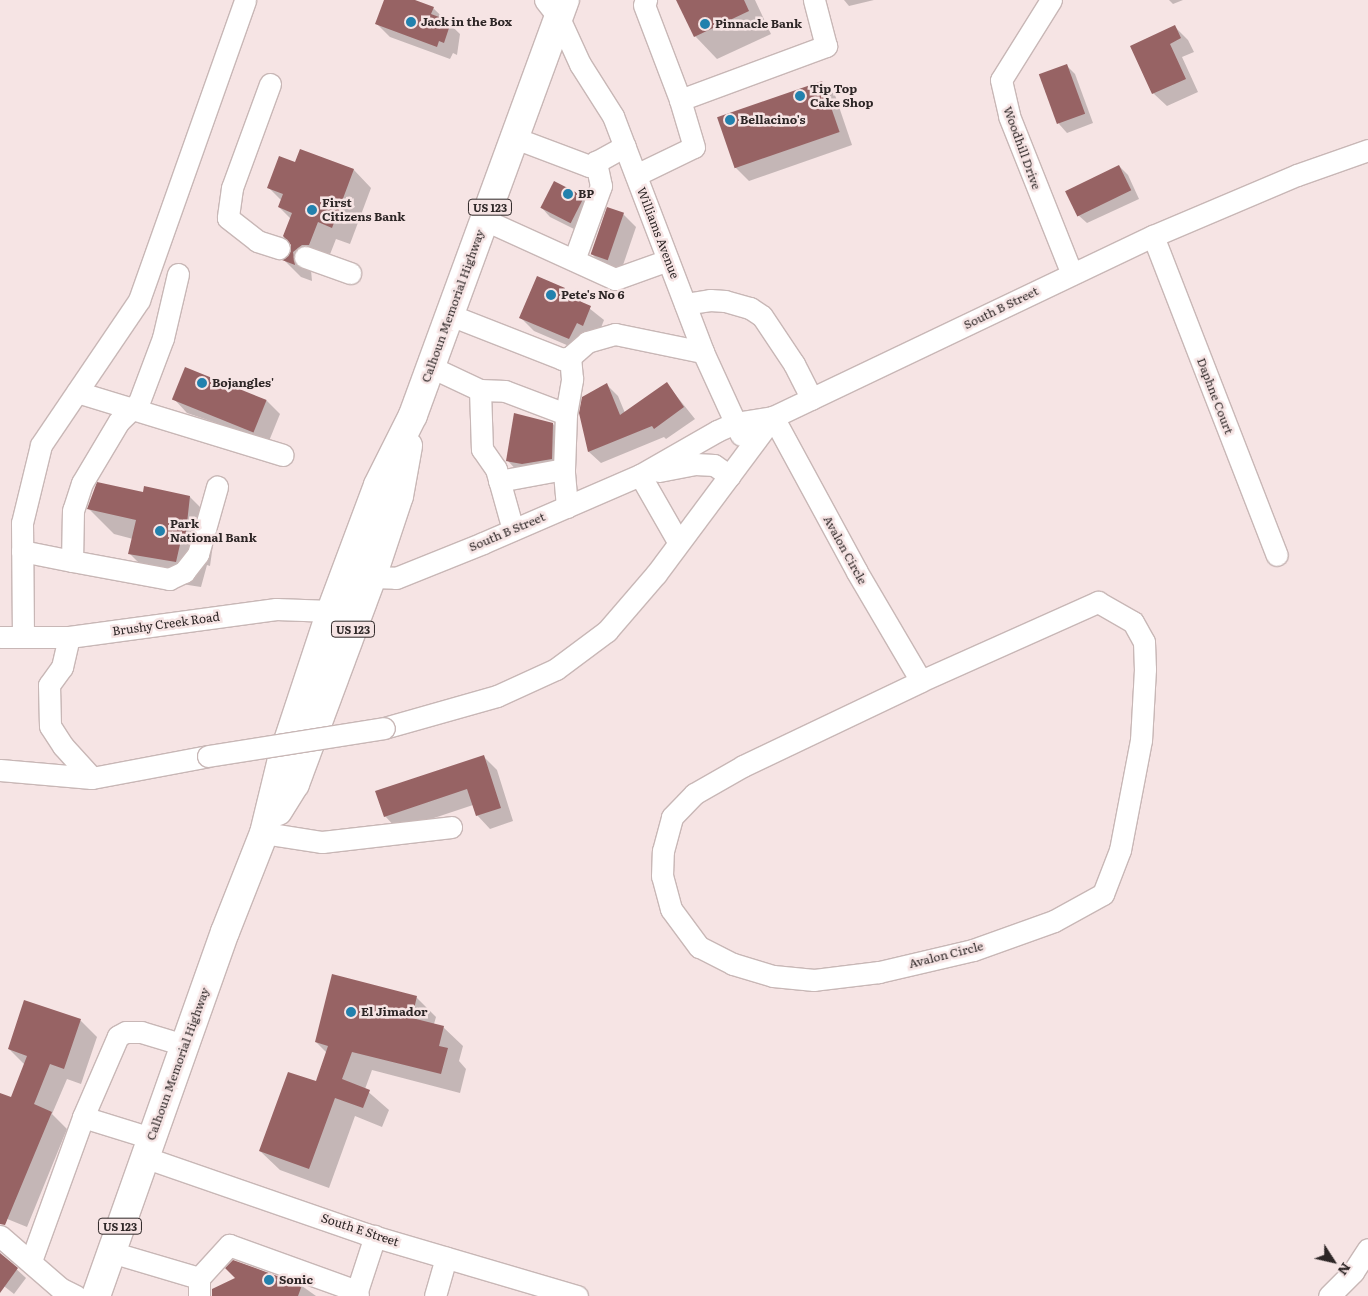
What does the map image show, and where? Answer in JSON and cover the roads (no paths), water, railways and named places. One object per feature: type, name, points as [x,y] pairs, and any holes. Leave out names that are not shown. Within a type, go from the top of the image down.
[{"type":"highway","name":"Calhoun Memorial Highway","points":[[96,1296],[184,1045],[264,833],[282,759],[331,611],[378,486],[413,415],[431,367],[515,138],[556,6]]},
{"type":"highway","name":"Calhoun Memorial Highway","points":[[264,833],[295,784],[372,577],[399,496],[413,415]]},
{"type":"street","points":[[23,637],[22,523],[40,446],[139,300],[245,0]]},
{"type":"street","points":[[636,175],[694,147],[680,100],[644,5],[646,0]]},
{"type":"street","points":[[680,100],[826,46],[814,0]]},
{"type":"street","name":"Woodhill Drive","points":[[1051,0],[1001,80],[1009,116],[1072,274]]},
{"type":"street","name":"Williams Avenue","points":[[556,6],[580,64],[613,116],[703,352],[735,423],[750,451]]},
{"type":"street","points":[[270,84],[232,188],[228,218],[257,241],[279,248]]},
{"type":"street","points":[[515,138],[588,166],[625,146]]},
{"type":"street","name":"South B Street","points":[[372,577],[396,578],[567,507],[640,475],[735,423],[773,417],[1153,236],[1296,175],[1368,150]]},
{"type":"street","points":[[574,260],[602,186],[596,162]]},
{"type":"street","points":[[485,220],[615,279],[668,260]]},
{"type":"street","name":"Daphne Court","points":[[1153,236],[1277,555]]},
{"type":"street","points":[[305,257],[350,273]]},
{"type":"street","points":[[72,560],[73,510],[82,483],[104,450],[119,420],[139,402],[166,327],[178,274]]},
{"type":"street","points":[[685,304],[710,300],[725,301],[750,308],[762,316],[794,364],[812,399]]},
{"type":"street","points":[[450,315],[562,359],[570,357],[587,342],[615,334],[703,352]]},
{"type":"street","points":[[567,507],[564,469],[566,414],[572,379],[570,357]]},
{"type":"street","points":[[431,367],[480,390],[505,391],[566,414]]},
{"type":"street","points":[[480,390],[482,449],[496,469],[512,530]]},
{"type":"street","points":[[77,392],[283,455]]},
{"type":"street","points":[[0,770],[92,778],[208,756],[384,728],[497,696],[556,669],[607,631],[679,543],[750,451],[773,417]]},
{"type":"street","name":"Avalon Circle","points":[[773,417],[857,572],[922,681]]},
{"type":"street","name":"South B Street","points":[[640,475],[695,464],[714,465],[730,476]]},
{"type":"street","points":[[499,481],[564,469]]},
{"type":"street","points":[[640,475],[679,543]]},
{"type":"street","points":[[22,551],[169,579],[184,572],[198,554],[217,488]]},
{"type":"street","name":"Avalon Circle","points":[[1098,602],[1133,622],[1144,642],[1146,669],[1141,740],[1120,850],[1103,894],[1054,921],[991,943],[879,972],[814,980],[773,976],[733,964],[699,947],[671,910],[662,876],[663,851],[672,817],[694,794],[743,766],[922,681],[1098,602]]},
{"type":"street","name":"Brushy Creek Road","points":[[0,638],[68,637],[276,609],[331,611]]},
{"type":"street","points":[[68,637],[62,667],[49,685],[50,726],[63,746],[92,778]]},
{"type":"street","points":[[264,833],[322,842],[451,827]]},
{"type":"street","points":[[31,1261],[83,1117],[118,1036],[126,1032],[141,1032],[184,1045]]},
{"type":"street","name":"South E Street","points":[[83,1117],[148,1147],[375,1236],[577,1296]]},
{"type":"street","points":[[0,1236],[60,1288],[76,1296]]},
{"type":"street","points":[[111,1252],[199,1287],[229,1245],[358,1293],[375,1236]]},
{"type":"street","points":[[1329,1296],[1354,1272],[1368,1249]]},
{"type":"street","points":[[435,1296],[446,1258]]},
{"type":"place","name":"Jack in the Box","points":[[411,22]]},
{"type":"place","name":"Pinnacle Bank","points":[[705,24]]},
{"type":"place","name":"Tip Top Cake Shop","points":[[800,96]]},
{"type":"place","name":"Bellacino's","points":[[730,120]]},
{"type":"place","name":"BP","points":[[568,194]]},
{"type":"place","name":"First Citizens Bank","points":[[312,210]]},
{"type":"place","name":"Pete's No 6","points":[[551,295]]},
{"type":"place","name":"Bojangles'","points":[[202,383]]},
{"type":"place","name":"Park National Bank","points":[[160,531]]},
{"type":"place","name":"El Jimador","points":[[351,1012]]},
{"type":"place","name":"Sonic","points":[[269,1280]]}]
